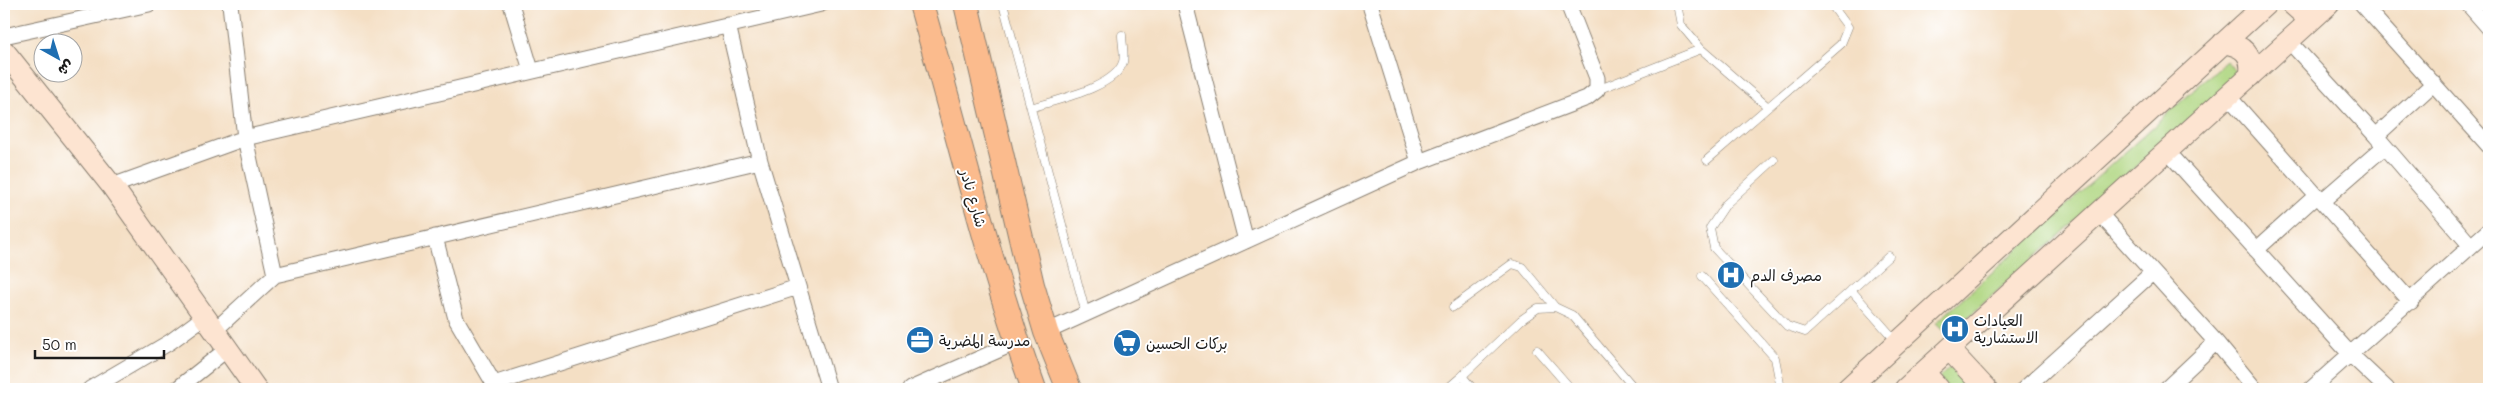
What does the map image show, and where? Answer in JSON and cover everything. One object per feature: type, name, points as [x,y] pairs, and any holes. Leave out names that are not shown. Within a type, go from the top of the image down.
[{"type":"main road","name":"شارع نادر","points":[[921,4],[953,115],[968,178],[1017,342],[1034,389]]},
{"type":"main road","points":[[966,4],[1004,171],[1046,332],[1069,389]]},
{"type":"main road","points":[[1847,389],[2266,4]]},
{"type":"main road","points":[[2292,4],[2302,13],[2322,10]]},
{"type":"main road","points":[[1905,389],[2100,214],[2322,10]]},
{"type":"main road","points":[[2223,43],[2237,45],[2247,52],[2251,62],[2250,76]]},
{"type":"main road","points":[[4,51],[112,186],[226,350],[256,389]]},
{"type":"main road","points":[[953,115],[961,117],[977,115],[989,105]]},
{"type":"main road","points":[[968,178],[980,167],[997,167],[1004,171]]},
{"type":"main road","points":[[1949,349],[1986,389]]},
{"type":"main road","points":[[1924,372],[1940,389]]},
{"type":"street","points":[[4,36],[150,4]]},
{"type":"street","points":[[230,4],[244,138],[275,276]]},
{"type":"street","points":[[511,4],[531,70]]},
{"type":"street","points":[[112,186],[244,138],[821,4]]},
{"type":"street","points":[[1185,4],[1246,241]]},
{"type":"street","points":[[1370,4],[1419,162]]},
{"type":"street","points":[[1046,332],[1419,162],[1587,98],[1596,90],[1597,78],[1568,4]]},
{"type":"street","points":[[2362,4],[2489,146]]},
{"type":"street","points":[[2468,4],[2489,28]]},
{"type":"street","points":[[728,25],[760,161],[829,389]]},
{"type":"street","points":[[2288,40],[2471,246]]},
{"type":"street","points":[[2256,250],[2319,198],[2380,142],[2434,83]]},
{"type":"street","points":[[2228,96],[2411,302]]},
{"type":"street","points":[[2168,152],[2351,355],[2387,389]]},
{"type":"street","points":[[90,389],[170,342],[209,324],[275,276],[760,161]]},
{"type":"street","points":[[2100,214],[2216,342],[2255,389]]},
{"type":"street","points":[[2311,389],[2411,302],[2489,230]]},
{"type":"street","points":[[435,237],[456,319],[496,386],[798,287]]},
{"type":"street","points":[[2024,389],[2152,273]]},
{"type":"street","points":[[910,389],[1017,342]]},
{"type":"street","points":[[2166,389],[2216,342]]},
{"type":"street","points":[[177,389],[226,350]]},
{"type":"lane","points":[[1003,4],[1086,314]]},
{"type":"lane","points":[[1677,4],[1681,25],[1701,49],[1768,107]]},
{"type":"lane","points":[[1707,160],[1841,44],[1848,27],[1831,4]]},
{"type":"lane","points":[[1031,108],[1100,85],[1117,74],[1124,61],[1122,35]]},
{"type":"lane","points":[[1596,90],[1701,49]]},
{"type":"lane","points":[[1774,160],[1726,204],[1710,228],[1714,248],[1787,326],[1805,332],[1890,256]]},
{"type":"lane","points":[[1452,307],[1512,264],[1522,267],[1555,307],[1572,315],[1635,389]]},
{"type":"lane","points":[[1702,276],[1775,358],[1781,389]]},
{"type":"lane","points":[[1851,290],[1898,342]]},
{"type":"lane","points":[[1447,389],[1521,320],[1538,308],[1555,307]]},
{"type":"lane","points":[[1538,350],[1571,389]]},
{"type":"lane","points":[[1462,376],[1473,389]]},
{"type":"green space","points":[[2226,61],[2239,75],[1948,335],[1936,323]]},
{"type":"green space","points":[[1951,366],[1972,389],[1949,389],[1939,378]]},
{"type":"place","name":"مصرف الدم","points":[[1731,275]]},
{"type":"place","name":"العيادات الاستشارية","points":[[1955,329]]},
{"type":"place","name":"مدرسة المضرية","points":[[920,340]]},
{"type":"place","name":"بركات الحسين","points":[[1127,343]]}]
